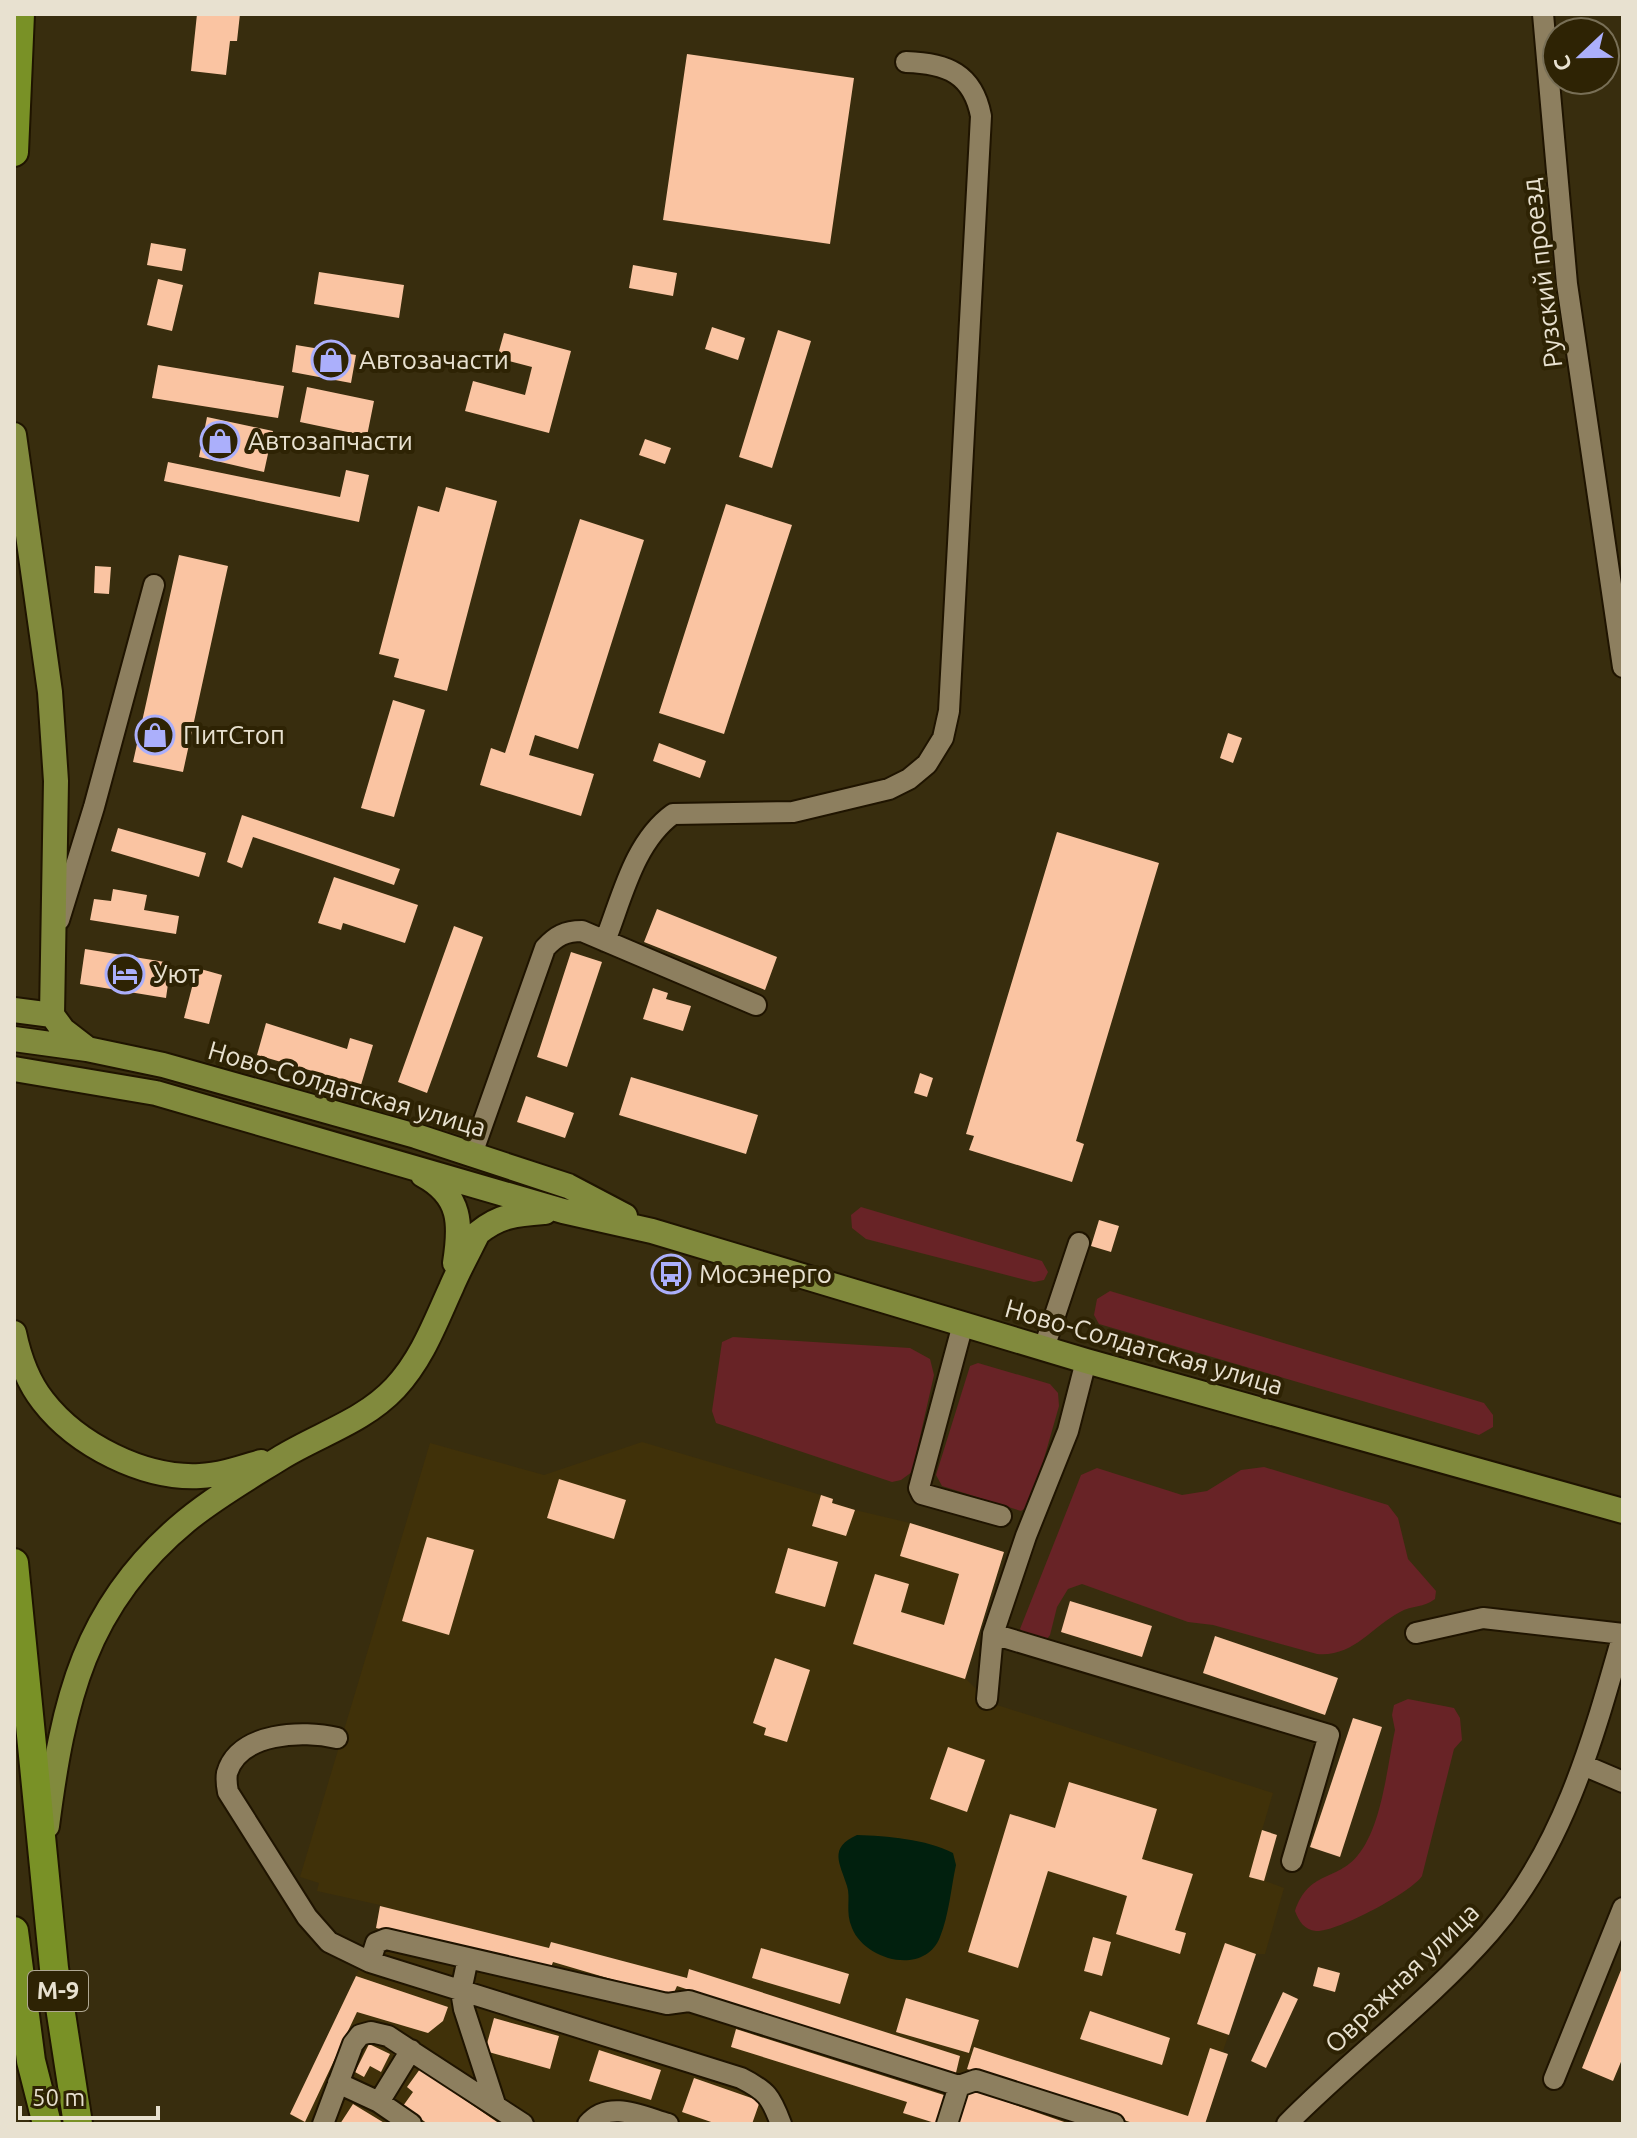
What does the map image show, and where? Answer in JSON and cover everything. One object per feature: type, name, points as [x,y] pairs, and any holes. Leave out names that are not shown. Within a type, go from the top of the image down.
[{"type":"highway","points":[[14,152],[20,14]]},
{"type":"highway","name":"М-9","points":[[14,1563],[54,1968],[78,2124]]},
{"type":"highway","name":"М-9","points":[[14,1931],[31,2061],[47,2124]]},
{"type":"main road","points":[[14,435],[50,692],[56,781],[52,1015],[63,1030],[87,1049]]},
{"type":"main road","points":[[14,1010],[52,1015]]},
{"type":"main road","name":"Ново-Солдатская улица","points":[[14,1039],[87,1049],[163,1065],[416,1136],[568,1186],[652,1231]]},
{"type":"main road","name":"Ново-Солдатская улица","points":[[14,1069],[156,1093],[563,1211],[652,1231],[1086,1361],[1623,1511]]},
{"type":"main road","points":[[411,1168],[440,1184],[453,1205],[461,1229],[452,1286]]},
{"type":"main road","points":[[43,1857],[58,1745],[72,1691],[92,1637],[121,1590],[148,1556],[187,1520],[286,1455],[363,1414],[394,1390],[415,1365],[478,1233],[493,1221],[518,1214],[563,1211]]},
{"type":"main road","points":[[14,1333],[26,1373],[43,1402],[68,1427],[98,1448],[139,1466],[171,1474],[199,1476],[230,1471],[286,1455]]},
{"type":"main road","points":[[14,2031],[31,2061]]},
{"type":"street","name":"Рузский проезд","points":[[1543,14],[1567,284],[1623,667]]},
{"type":"street","points":[[605,941],[644,843],[659,824],[673,814],[793,812],[889,789],[909,779],[927,764],[943,738],[950,695],[981,116],[976,94],[965,79],[943,68],[906,62]]},
{"type":"street","points":[[53,937],[154,585]]},
{"type":"street","points":[[55,842],[85,832]]},
{"type":"street","points":[[472,1154],[545,948],[555,937],[570,931],[582,931],[756,1005]]},
{"type":"street","points":[[1044,1348],[1079,1243]]},
{"type":"street","points":[[963,1324],[919,1488],[922,1494],[1001,1516]]},
{"type":"street","points":[[987,1699],[993,1634],[1026,1536],[1068,1431],[1086,1361]]},
{"type":"street","points":[[1416,1633],[1483,1618],[1623,1634]]},
{"type":"street","points":[[993,1634],[1329,1735],[1292,1861]]},
{"type":"street","name":"Овражная улица","points":[[1297,2121],[1455,1968],[1491,1931],[1519,1894],[1553,1839],[1583,1765],[1623,1634]]},
{"type":"street","points":[[337,1738],[317,1733],[290,1732],[267,1739],[247,1748],[227,1774],[228,1792],[307,1917],[329,1942],[370,1962],[741,2078],[761,2088],[772,2100],[781,2124]]},
{"type":"street","points":[[1583,1765],[1623,1782]]},
{"type":"street","points":[[1554,2079],[1623,1908]]},
{"type":"street","points":[[370,1962],[376,1943],[386,1939],[667,2004],[689,2001],[959,2086],[976,2080],[1114,2124]]},
{"type":"street","points":[[468,1958],[461,1991],[464,2009],[495,2104]]},
{"type":"street","points":[[323,2124],[353,2044],[360,2035],[371,2032],[388,2036],[523,2124]]},
{"type":"street","points":[[379,2102],[411,2050]]},
{"type":"street","points":[[338,2083],[379,2102],[411,2124]]},
{"type":"street","points":[[947,2124],[959,2086]]},
{"type":"street","points":[[588,2124],[594,2117],[607,2112],[622,2111],[668,2124]]},
{"type":"shaded area","points":[[861,1207],[1042,1261],[1048,1272],[1044,1280],[1034,1282],[866,1239],[852,1228],[851,1215]]},
{"type":"shaded area","points":[[1110,1291],[1484,1403],[1493,1415],[1493,1427],[1479,1435],[1099,1324],[1094,1315],[1097,1299]]},
{"type":"shaded area","points":[[733,1337],[910,1348],[930,1359],[934,1375],[912,1472],[892,1482],[716,1423],[712,1411],[722,1342]]},
{"type":"shaded area","points":[[978,1363],[1050,1384],[1058,1393],[1059,1406],[1031,1504],[1021,1511],[942,1486],[936,1475],[970,1366]]},
{"type":"shaded area","points":[[642,1442],[821,1495],[833,1499],[833,1503],[855,1510],[910,1523],[1004,1552],[965,1678],[981,1694],[994,1704],[1273,1793],[1262,1830],[1277,1835],[1265,1881],[1284,1888],[1265,1954],[1256,1954],[1223,2051],[1228,2054],[1205,2124],[304,2124],[290,2114],[376,1928],[380,1905],[317,1891],[319,1883],[300,1877],[430,1443],[544,1475]]},
{"type":"shaded area","points":[[1264,1467],[1388,1505],[1398,1518],[1408,1559],[1436,1591],[1435,1599],[1400,1612],[1352,1646],[1330,1654],[1317,1654],[1213,1625],[1188,1622],[1082,1584],[1068,1589],[1057,1607],[1050,1635],[1044,1643],[1030,1641],[1020,1629],[1081,1475],[1097,1468],[1182,1495],[1207,1491],[1241,1470]]},
{"type":"shaded area","points":[[1408,1699],[1454,1708],[1460,1718],[1462,1740],[1454,1749],[1422,1876],[1404,1892],[1355,1919],[1326,1930],[1308,1929],[1295,1911],[1301,1898],[1315,1882],[1350,1863],[1373,1828],[1395,1730],[1394,1705]]},
{"type":"shaded area","points":[[857,1835],[919,1841],[953,1853],[956,1865],[943,1929],[932,1949],[922,1957],[895,1960],[882,1956],[869,1949],[852,1928],[848,1891],[838,1857],[842,1845]]},
{"type":"building","points":[[197,14],[240,14],[237,41],[230,41],[226,75],[191,71]]},
{"type":"building","points":[[687,54],[854,78],[830,244],[663,220]]},
{"type":"building","points":[[151,243],[186,249],[182,271],[147,265]]},
{"type":"building","points":[[633,265],[677,273],[673,296],[629,288]]},
{"type":"building","points":[[319,272],[404,285],[399,318],[314,304]]},
{"type":"building","points":[[158,279],[183,285],[172,331],[147,325]]},
{"type":"building","points":[[712,327],[745,338],[738,360],[705,349]]},
{"type":"building","points":[[778,330],[811,341],[772,468],[739,457]]},
{"type":"building","points":[[504,333],[571,351],[549,433],[465,411],[473,381],[525,395],[532,367],[497,358]]},
{"type":"building","points":[[296,345],[356,355],[351,383],[292,372]]},
{"type":"building","points":[[158,365],[284,386],[278,418],[152,398]]},
{"type":"building","points":[[307,387],[374,401],[367,436],[300,422]]},
{"type":"building","points":[[207,417],[273,431],[264,472],[199,457]]},
{"type":"building","points":[[645,439],[671,448],[665,464],[639,455]]},
{"type":"building","points":[[168,462],[340,497],[346,470],[369,475],[359,522],[164,481]]},
{"type":"building","points":[[446,487],[497,501],[447,691],[394,677],[399,659],[379,654],[418,506],[439,512]]},
{"type":"building","points":[[726,504],[792,525],[724,734],[659,713]]},
{"type":"building","points":[[580,519],[644,540],[578,749],[535,735],[529,755],[594,774],[581,816],[480,785],[491,748],[505,753]]},
{"type":"building","points":[[179,555],[228,566],[183,772],[133,762]]},
{"type":"building","points":[[95,566],[111,567],[109,594],[94,593]]},
{"type":"building","points":[[393,700],[425,710],[394,817],[361,808]]},
{"type":"building","points":[[1228,733],[1242,738],[1233,763],[1220,758]]},
{"type":"building","points":[[659,743],[706,761],[700,778],[653,761]]},
{"type":"building","points":[[242,815],[400,869],[394,885],[253,837],[242,868],[227,862]]},
{"type":"building","points":[[118,828],[206,853],[199,877],[111,851]]},
{"type":"building","points":[[1057,832],[1159,863],[1076,1141],[1084,1144],[1072,1182],[969,1150],[974,1136],[966,1134]]},
{"type":"building","points":[[334,877],[418,905],[405,943],[343,923],[341,930],[318,923]]},
{"type":"building","points":[[113,889],[147,895],[144,910],[179,916],[176,934],[90,920],[94,899],[111,901]]},
{"type":"building","points":[[657,909],[777,957],[765,990],[644,942]]},
{"type":"building","points":[[454,926],[483,937],[427,1093],[398,1082]]},
{"type":"building","name":"Уют","points":[[85,949],[171,963],[166,998],[80,984]]},
{"type":"building","points":[[571,952],[602,962],[567,1067],[537,1057]]},
{"type":"building","points":[[197,968],[222,975],[209,1024],[184,1018]]},
{"type":"building","points":[[653,988],[668,993],[666,999],[691,1006],[683,1031],[643,1019]]},
{"type":"building","points":[[266,1023],[347,1049],[350,1038],[373,1045],[361,1085],[257,1055]]},
{"type":"building","points":[[920,1073],[933,1078],[927,1097],[914,1093]]},
{"type":"building","points":[[631,1077],[758,1115],[746,1154],[619,1115]]},
{"type":"building","points":[[526,1096],[574,1113],[565,1138],[517,1122]]},
{"type":"building","points":[[1099,1220],[1119,1226],[1111,1252],[1091,1246]]},
{"type":"building","points":[[559,1479],[626,1500],[614,1539],[547,1518]]},
{"type":"building","points":[[821,1495],[833,1499],[832,1503],[855,1510],[846,1536],[812,1526]]},
{"type":"building","points":[[910,1523],[1004,1552],[965,1679],[853,1644],[875,1574],[909,1584],[901,1612],[944,1625],[959,1574],[900,1556]]},
{"type":"building","points":[[427,1537],[474,1550],[449,1635],[402,1621]]},
{"type":"building","points":[[788,1548],[838,1562],[825,1607],[775,1593]]},
{"type":"building","points":[[1070,1601],[1152,1626],[1142,1657],[1061,1632]]},
{"type":"building","points":[[1215,1636],[1338,1678],[1325,1715],[1203,1673]]},
{"type":"building","points":[[775,1658],[810,1670],[787,1742],[764,1735],[766,1728],[753,1723]]},
{"type":"building","points":[[1353,1718],[1382,1727],[1340,1857],[1310,1847]]},
{"type":"building","points":[[948,1747],[985,1760],[967,1812],[930,1799]]},
{"type":"building","points":[[1069,1782],[1157,1809],[1142,1859],[1193,1874],[1175,1930],[1186,1933],[1180,1954],[1116,1934],[1127,1896],[1048,1871],[1018,1968],[968,1952],[1010,1814],[1055,1828]]},
{"type":"building","points":[[1262,1830],[1277,1835],[1264,1881],[1249,1877]]},
{"type":"building","points":[[380,1906],[549,1948],[551,1942],[687,1978],[689,1969],[960,2056],[955,2077],[677,1986],[672,1997],[553,1962],[550,1970],[376,1928]]},
{"type":"building","points":[[1093,1937],[1111,1942],[1102,1976],[1084,1971]]},
{"type":"building","points":[[1225,1943],[1256,1954],[1229,2035],[1197,2024]]},
{"type":"building","points":[[761,1948],[849,1974],[840,2004],[752,1978]]},
{"type":"building","points":[[1623,1965],[1623,2057],[1613,2081],[1582,2068]]},
{"type":"building","points":[[1318,1967],[1340,1973],[1335,1992],[1313,1986]]},
{"type":"building","points":[[356,1976],[448,2007],[443,2021],[428,2033],[357,2012],[305,2122],[290,2114]]},
{"type":"building","points":[[1283,1992],[1298,1999],[1266,2068],[1251,2061]]},
{"type":"building","points":[[906,1998],[979,2020],[969,2053],[896,2032]]},
{"type":"building","points":[[1090,2011],[1170,2038],[1162,2065],[1080,2039]]},
{"type":"building","points":[[494,2018],[559,2036],[550,2069],[485,2051]]},
{"type":"building","points":[[736,2029],[947,2096],[938,2124],[903,2113],[907,2102],[731,2047]]},
{"type":"building","points":[[369,2044],[390,2054],[381,2072],[370,2066],[364,2077],[355,2072]]},
{"type":"building","points":[[974,2047],[1188,2116],[1210,2048],[1228,2054],[1205,2124],[1136,2124],[967,2069]]},
{"type":"building","points":[[599,2050],[661,2070],[651,2100],[589,2081]]},
{"type":"building","points":[[420,2069],[500,2124],[428,2124],[403,2106],[413,2092],[407,2087]]},
{"type":"building","points":[[694,2078],[760,2101],[752,2124],[717,2124],[682,2112]]},
{"type":"building","points":[[967,2088],[1070,2124],[954,2124]]},
{"type":"building","points":[[353,2104],[386,2124],[340,2124]]},
{"type":"place","name":"Автозачасти","points":[[331,360]]},
{"type":"place","name":"Автозапчасти","points":[[220,441]]},
{"type":"place","name":"ПитСтоп","points":[[155,735]]},
{"type":"place","name":"Уют","points":[[125,974]]},
{"type":"place","name":"Мосэнерго","points":[[671,1274]]}]
